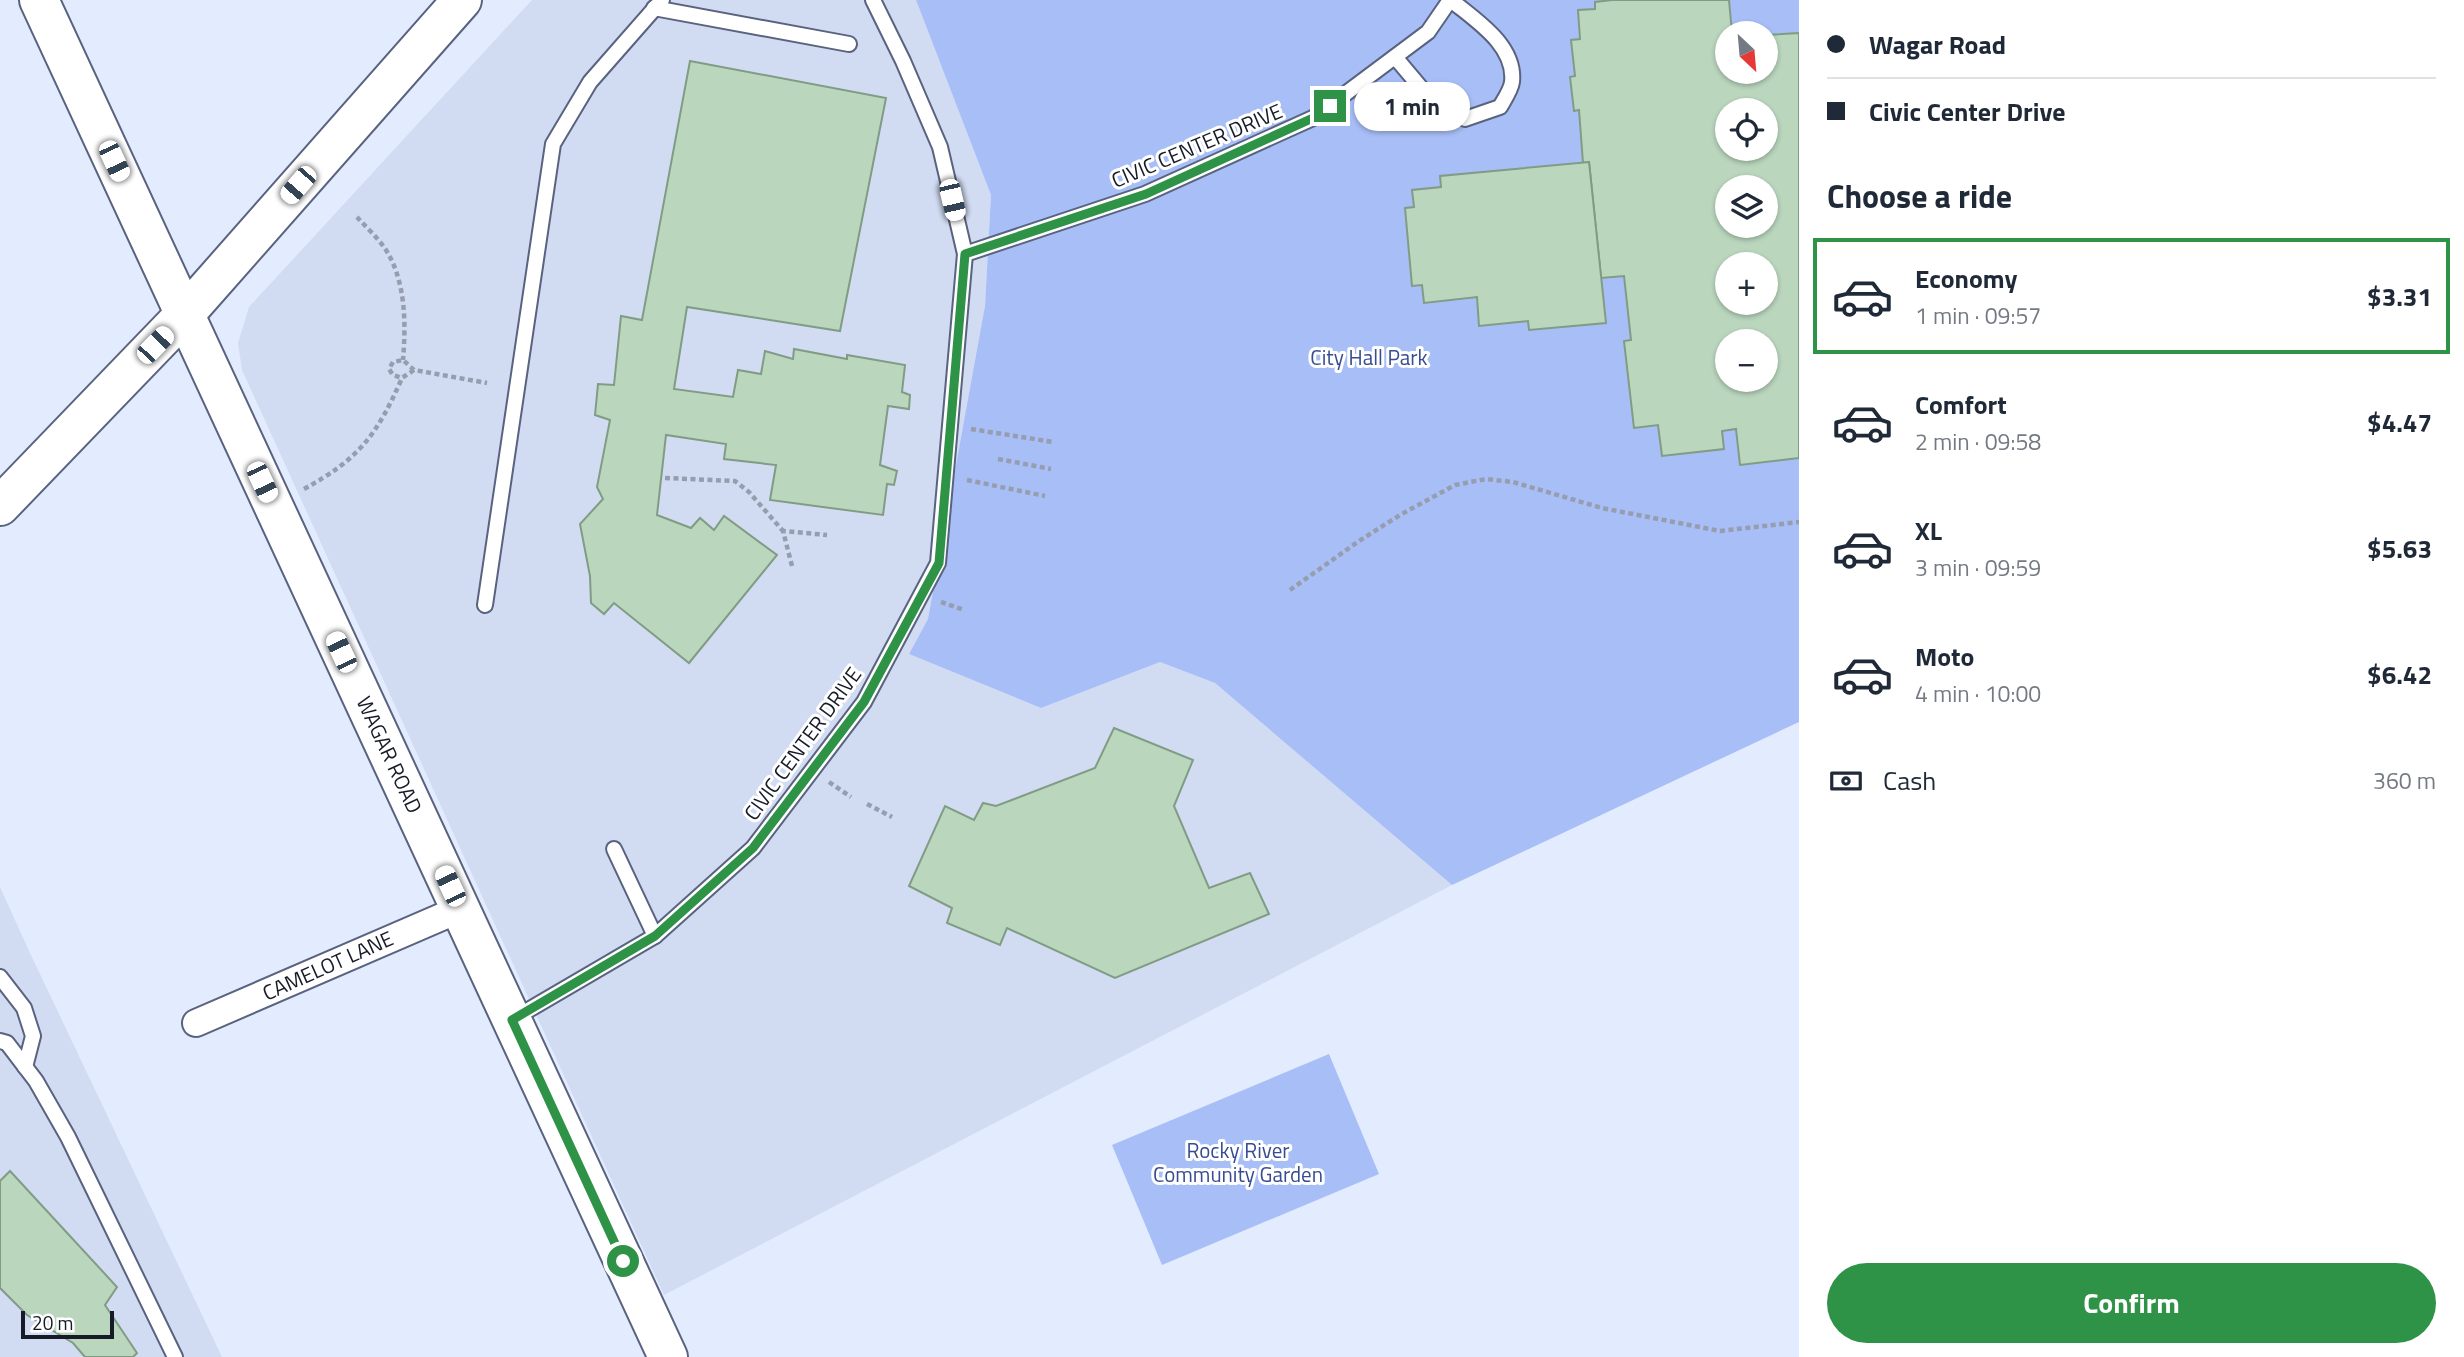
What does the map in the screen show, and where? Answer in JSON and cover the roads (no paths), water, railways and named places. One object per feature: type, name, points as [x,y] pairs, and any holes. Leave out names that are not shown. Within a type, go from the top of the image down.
[{"type":"main road","name":"WAGAR ROAD","points":[[39,0],[668,1357]]},
{"type":"main road","points":[[0,506],[185,314],[462,0]]},
{"type":"street","name":"CAMELOT LANE","points":[[196,1023],[460,909]]},
{"type":"lane","name":"CIVIC CENTER DRIVE","points":[[512,1020],[655,936],[753,848],[864,702],[939,563],[965,254],[940,147],[873,0]]},
{"type":"lane","name":"CIVIC CENTER DRIVE","points":[[965,254],[1146,194],[1313,118],[1428,32],[1450,0]]},
{"type":"lane","points":[[1395,57],[1427,95],[1465,119],[1500,107],[1512,82],[1508,59],[1496,38],[1450,0]]},
{"type":"lane","points":[[485,605],[553,144],[590,82],[658,4],[849,44]]},
{"type":"lane","points":[[614,849],[655,936]]},
{"type":"lane","points":[[0,977],[11,988],[24,1009],[33,1036],[25,1067]]},
{"type":"lane","points":[[0,1041],[7,1043],[37,1081],[68,1137],[175,1357]]},
{"type":"park label","name":"City Hall Park","points":[[1369,358]]},
{"type":"park label","name":"Rocky River Community Garden","points":[[1238,1163]]}]
